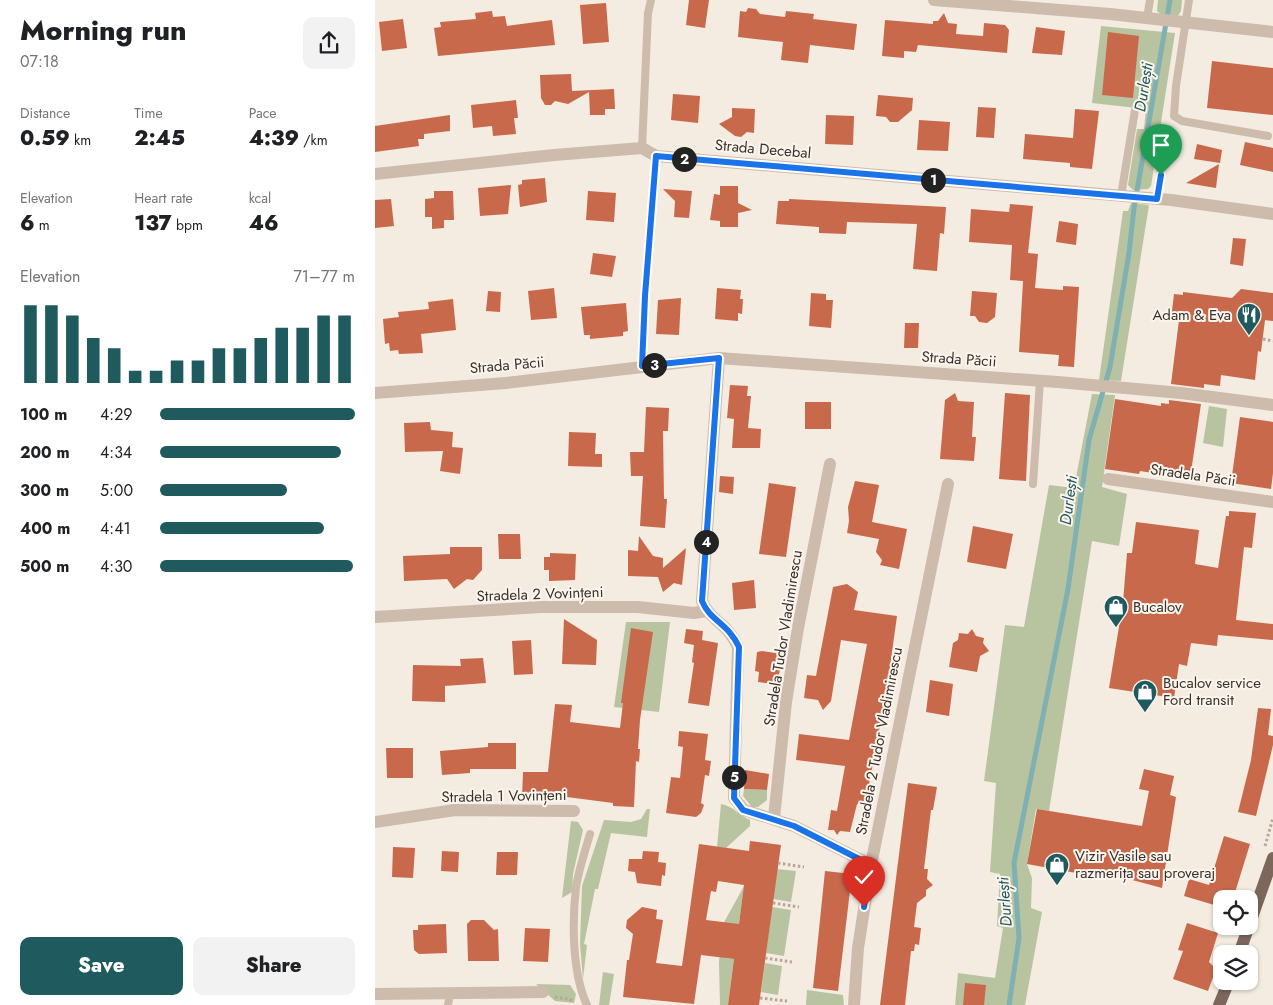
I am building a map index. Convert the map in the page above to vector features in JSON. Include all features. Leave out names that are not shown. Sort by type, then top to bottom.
[{"type":"main road","points":[[1242,945],[1273,858]]},
{"type":"main road","points":[[1219,1005],[1225,990]]},
{"type":"street","points":[[934,0],[1273,32]]},
{"type":"street","name":"Strada Decebal","points":[[642,148],[656,156],[1123,196],[1273,214]]},
{"type":"street","points":[[375,174],[554,155],[642,148]]},
{"type":"street","points":[[719,358],[702,601],[706,611],[733,633],[739,647],[734,798],[743,810],[775,818],[871,865]]},
{"type":"street","name":"Strada Păcii","points":[[375,393],[506,382],[719,358],[1181,392],[1273,405]]},
{"type":"street","name":"Stradela Tudor Vladimirescu","points":[[775,818],[797,628],[830,464]]},
{"type":"street","name":"Stradela Păcii","points":[[1108,479],[1273,502]]},
{"type":"street","name":"Stradela 2 Tudor Vladimirescu","points":[[854,1005],[858,948],[871,865],[948,484]]},
{"type":"street","name":"Stradela 2 Vovințeni","points":[[375,617],[541,607],[638,607],[693,613],[706,611]]},
{"type":"street","name":"Stradela 1 Vovințeni","points":[[375,822],[455,810],[574,811]]},
{"type":"street","points":[[375,994],[449,999],[543,992]]},
{"type":"lane","points":[[642,148],[648,13],[651,0]]},
{"type":"lane","points":[[1149,0],[1151,19]]},
{"type":"lane","points":[[1189,0],[1182,22],[1174,116],[1182,122],[1268,136]]},
{"type":"lane","points":[[1123,196],[1135,110]]},
{"type":"lane","points":[[642,366],[645,296],[656,156]]},
{"type":"lane","points":[[1033,484],[1040,381]]},
{"type":"lane","points":[[586,1003],[579,987],[576,963],[576,888],[590,834]]},
{"type":"path","points":[[1152,199],[1168,131],[1174,116]]},
{"type":"path","points":[[1263,339],[1273,341]]},
{"type":"path","points":[[778,863],[804,867]]},
{"type":"path","points":[[773,902],[799,907]]},
{"type":"path","points":[[765,958],[793,962]]},
{"type":"path","points":[[543,992],[559,999],[586,1003]]},
{"type":"path","points":[[760,998],[787,1001]]},
{"type":"green space","points":[[1158,0],[1182,0],[1181,11],[1177,17],[1164,17],[1157,11]]},
{"type":"green space","points":[[1101,26],[1175,33],[1151,186],[1148,189],[1133,190],[1128,185],[1137,129],[1144,129],[1146,109],[1092,103]]},
{"type":"green space","points":[[1131,203],[1149,205],[1121,381],[1099,380],[1123,211],[1128,211]]},
{"type":"green space","points":[[1092,394],[1115,395],[1102,487],[1127,494],[1119,546],[1092,541],[1049,811],[1036,809],[1027,864],[1032,878],[1031,908],[1042,912],[1025,1005],[955,1005],[958,973],[995,978],[1003,928],[997,926],[1000,874],[990,872],[996,783],[984,781],[1005,625],[1024,627],[1049,485],[1074,488]]},
{"type":"green space","points":[[1209,406],[1227,409],[1223,447],[1203,443]]},
{"type":"green space","points":[[626,622],[670,622],[659,712],[614,707]]},
{"type":"green space","points":[[744,789],[767,790],[767,800],[758,807],[752,807],[743,796]]},
{"type":"green space","points":[[721,804],[750,820],[750,826],[726,848],[717,847]]},
{"type":"green space","points":[[647,809],[650,809],[647,837],[611,833],[598,889],[595,889],[584,944],[587,945],[583,979],[580,944],[582,886],[604,820],[631,822],[641,819]]},
{"type":"green space","points":[[571,821],[578,822],[583,830],[573,874],[572,892],[562,898]]},
{"type":"green space","points":[[777,869],[796,871],[791,902],[773,899]]},
{"type":"green space","points":[[744,886],[739,924],[724,958],[734,959],[728,1005],[720,1005],[719,963],[722,926]]},
{"type":"green space","points":[[772,907],[791,910],[784,956],[766,953]]},
{"type":"green space","points":[[765,963],[782,966],[778,995],[761,992]]},
{"type":"green space","points":[[603,972],[614,974],[609,1005],[599,1005]]},
{"type":"green space","points":[[536,984],[570,985],[576,994],[574,1003],[555,1001]]},
{"type":"green space","points":[[807,990],[843,995],[844,1005],[806,1005]]},
{"type":"building","points":[[689,0],[709,0],[705,28],[686,25]]},
{"type":"building","points":[[606,3],[609,42],[583,44],[580,5]]},
{"type":"building","points":[[748,8],[756,9],[760,14],[785,17],[786,11],[814,14],[813,19],[857,24],[854,50],[810,45],[808,63],[781,60],[783,42],[738,37],[740,11],[746,12]]},
{"type":"building","points":[[492,11],[493,17],[505,16],[507,26],[552,20],[555,45],[438,56],[434,28],[441,27],[440,22],[476,19],[475,13]]},
{"type":"building","points":[[944,13],[948,23],[957,24],[956,34],[983,36],[984,23],[1005,25],[1009,30],[1007,53],[918,45],[916,52],[904,51],[904,58],[882,56],[885,20],[933,24],[933,21],[938,21]]},
{"type":"building","points":[[403,19],[407,48],[382,51],[379,22]]},
{"type":"building","points":[[1036,27],[1065,31],[1062,55],[1032,53]]},
{"type":"building","points":[[1108,32],[1139,36],[1133,98],[1102,95]]},
{"type":"building","points":[[1212,61],[1273,68],[1273,115],[1207,108]]},
{"type":"building","points":[[571,74],[572,91],[614,89],[615,109],[605,109],[605,115],[590,115],[589,92],[568,104],[555,101],[551,105],[545,105],[541,98],[540,75]]},
{"type":"building","points":[[673,94],[700,96],[698,123],[671,120]]},
{"type":"building","points":[[878,95],[913,98],[912,110],[898,122],[890,122],[886,117],[876,116]]},
{"type":"building","points":[[516,100],[518,118],[514,118],[516,134],[493,136],[492,126],[473,128],[471,105]]},
{"type":"building","points":[[978,107],[996,108],[994,138],[976,137]]},
{"type":"building","points":[[732,108],[755,109],[754,133],[747,132],[741,137],[735,136],[719,124],[732,117]]},
{"type":"building","points":[[1075,109],[1099,111],[1092,169],[1070,167],[1070,163],[1023,159],[1025,134],[1073,138]]},
{"type":"building","points":[[450,115],[450,131],[424,134],[424,139],[418,139],[419,146],[375,152],[375,126]]},
{"type":"building","points":[[826,115],[854,116],[853,145],[825,144]]},
{"type":"building","points":[[919,120],[950,122],[948,151],[917,150]]},
{"type":"building","points":[[1245,142],[1273,148],[1273,172],[1240,165]]},
{"type":"building","points":[[1197,144],[1222,150],[1220,163],[1194,159]]},
{"type":"building","points":[[1219,164],[1216,188],[1186,183]]},
{"type":"building","points":[[545,178],[547,202],[520,207],[518,185],[522,184],[522,180]]},
{"type":"building","points":[[511,185],[508,214],[480,216],[478,188]]},
{"type":"building","points":[[720,186],[738,186],[738,203],[752,210],[738,213],[738,227],[720,227],[720,221],[710,220],[714,194],[720,195]]},
{"type":"building","points":[[663,189],[692,191],[689,218],[674,217],[675,201]]},
{"type":"building","points":[[434,191],[453,191],[454,220],[444,220],[444,228],[432,229],[432,217],[425,217],[425,199],[434,198]]},
{"type":"building","points":[[588,191],[616,193],[614,222],[586,220]]},
{"type":"building","points":[[391,199],[394,226],[375,228],[375,200]]},
{"type":"building","points":[[789,199],[946,207],[944,234],[940,233],[937,271],[913,269],[917,224],[847,222],[846,234],[819,233],[819,227],[776,224],[778,201],[789,201]]},
{"type":"building","points":[[1010,204],[1033,206],[1028,253],[1038,254],[1035,288],[1063,290],[1063,286],[1079,287],[1074,367],[1058,366],[1059,355],[1019,352],[1023,281],[1010,280],[1012,245],[969,242],[971,209],[1009,212]]},
{"type":"building","points":[[1059,221],[1078,224],[1076,245],[1056,242]]},
{"type":"building","points":[[1233,238],[1246,239],[1243,266],[1230,264]]},
{"type":"building","points":[[593,253],[616,256],[612,277],[590,274]]},
{"type":"building","points":[[554,288],[557,318],[531,320],[528,291]]},
{"type":"building","points":[[717,288],[741,290],[740,299],[743,299],[742,314],[738,313],[738,321],[715,319]]},
{"type":"building","points":[[1241,289],[1273,293],[1273,321],[1265,320],[1261,352],[1258,351],[1255,380],[1221,375],[1220,386],[1204,384],[1204,388],[1171,384],[1179,320],[1171,319],[1174,294],[1183,295],[1183,292],[1232,298]]},
{"type":"building","points":[[488,291],[501,292],[500,312],[486,311]]},
{"type":"building","points":[[972,291],[997,293],[995,317],[987,323],[979,322],[975,316],[970,316]]},
{"type":"building","points":[[811,293],[826,294],[826,300],[833,300],[831,328],[809,326]]},
{"type":"building","points":[[681,298],[679,335],[656,334],[658,300]]},
{"type":"building","points":[[453,299],[456,330],[421,334],[423,353],[399,354],[398,350],[390,351],[389,343],[385,344],[383,319],[399,317],[398,312],[429,309],[428,302]]},
{"type":"building","points":[[626,303],[628,331],[623,332],[623,336],[590,339],[590,335],[584,335],[581,307]]},
{"type":"building","points":[[905,323],[919,323],[918,348],[904,348]]},
{"type":"building","points":[[730,385],[748,386],[747,396],[751,396],[748,428],[761,429],[760,448],[732,448],[734,419],[727,418]]},
{"type":"building","points":[[955,393],[958,401],[974,402],[972,437],[976,437],[974,461],[940,459],[945,400]]},
{"type":"building","points":[[1005,393],[1030,395],[1026,481],[999,479]]},
{"type":"building","points":[[1115,399],[1161,406],[1161,403],[1169,404],[1169,400],[1201,404],[1190,479],[1140,471],[1139,474],[1105,469]]},
{"type":"building","points":[[805,402],[831,402],[831,429],[805,429]]},
{"type":"building","points":[[646,407],[669,408],[668,431],[663,431],[664,499],[667,499],[665,528],[640,526],[643,476],[631,476],[630,452],[644,452]]},
{"type":"building","points":[[1240,417],[1273,422],[1273,473],[1271,489],[1231,483]]},
{"type":"building","points":[[430,422],[431,430],[453,432],[452,447],[463,448],[460,474],[440,471],[443,451],[405,452],[404,423]]},
{"type":"building","points":[[569,432],[596,433],[595,454],[602,454],[602,467],[568,466]]},
{"type":"building","points":[[720,476],[734,477],[733,494],[719,492]]},
{"type":"building","points":[[855,481],[879,485],[872,522],[907,529],[899,569],[880,565],[882,560],[876,552],[879,539],[847,533],[849,521],[848,507]]},
{"type":"building","points":[[769,483],[796,487],[786,557],[759,554]]},
{"type":"building","points":[[1229,511],[1256,513],[1252,548],[1244,547],[1236,620],[1273,624],[1273,640],[1218,635],[1217,646],[1191,643],[1187,666],[1179,664],[1174,698],[1109,688],[1123,602],[1127,553],[1132,553],[1136,522],[1199,530],[1195,564],[1218,568],[1226,516],[1229,516]]},
{"type":"building","points":[[973,526],[1013,534],[1006,569],[967,562]]},
{"type":"building","points":[[498,534],[520,534],[521,559],[499,559]]},
{"type":"building","points":[[639,536],[653,556],[663,558],[663,568],[686,548],[682,585],[674,583],[663,592],[658,577],[628,576],[628,550],[638,551]]},
{"type":"building","points":[[450,547],[482,547],[482,570],[473,580],[467,579],[454,589],[447,579],[404,581],[403,556],[450,554]]},
{"type":"building","points":[[550,553],[576,554],[575,580],[549,581],[549,570],[544,570],[544,557],[550,557]]},
{"type":"building","points":[[754,580],[756,608],[734,610],[732,583]]},
{"type":"building","points":[[847,584],[858,592],[854,610],[897,616],[887,688],[865,806],[857,804],[850,832],[840,831],[837,835],[834,830],[828,830],[831,810],[837,811],[845,766],[796,760],[799,734],[849,740],[867,644],[841,640],[831,701],[823,710],[818,700],[804,698],[807,675],[816,676],[833,587]]},
{"type":"building","points":[[564,619],[597,640],[596,665],[562,664]]},
{"type":"building","points":[[631,628],[653,632],[640,720],[638,749],[640,749],[639,762],[636,761],[634,807],[613,806],[613,803],[536,793],[536,797],[522,797],[523,772],[548,772],[555,704],[572,705],[570,722],[620,728],[623,703],[621,703]]},
{"type":"building","points":[[686,629],[703,631],[702,640],[718,643],[709,706],[688,703],[694,663],[692,662],[694,645],[684,643]]},
{"type":"building","points":[[972,629],[976,636],[984,638],[983,643],[989,651],[980,656],[977,672],[949,667],[953,643],[958,640],[959,633],[968,634]]},
{"type":"building","points":[[531,640],[533,674],[514,675],[512,641]]},
{"type":"building","points":[[757,652],[782,654],[779,675],[775,675],[773,684],[758,682],[759,672],[755,671]]},
{"type":"building","points":[[483,658],[486,683],[445,686],[445,702],[412,701],[413,665],[461,666],[460,659]]},
{"type":"building","points":[[930,680],[953,684],[949,716],[926,712]]},
{"type":"building","points":[[1258,708],[1271,709],[1268,735],[1273,736],[1273,745],[1256,816],[1238,812],[1251,760]]},
{"type":"building","points":[[679,731],[708,734],[705,760],[711,761],[709,776],[705,775],[701,803],[704,805],[701,813],[696,817],[666,813],[671,777],[680,778],[683,747],[678,746]]},
{"type":"building","points":[[488,743],[516,743],[516,769],[470,769],[470,773],[442,775],[440,751],[488,747]]},
{"type":"building","points":[[386,748],[413,748],[413,778],[387,778]]},
{"type":"building","points":[[1144,769],[1174,776],[1170,795],[1176,797],[1162,888],[1110,874],[1109,879],[1027,864],[1037,809],[1142,826],[1149,791],[1139,789]]},
{"type":"building","points":[[745,770],[769,774],[767,790],[744,789]]},
{"type":"building","points":[[908,783],[937,787],[933,810],[931,810],[924,869],[928,869],[927,879],[933,885],[926,890],[926,896],[917,903],[914,927],[921,928],[919,945],[915,944],[914,951],[911,951],[905,1005],[880,1005]]},
{"type":"building","points":[[1224,836],[1250,844],[1236,890],[1213,890],[1213,905],[1184,896],[1189,879],[1209,885]]},
{"type":"building","points":[[750,841],[781,845],[759,1005],[728,1005],[734,959],[701,955],[694,1004],[623,997],[627,960],[629,960],[633,934],[626,928],[627,920],[642,907],[657,910],[656,919],[663,920],[656,963],[682,966],[699,844],[749,851]],"holes":[[[718,881],[744,885],[739,924],[706,920],[711,891],[716,892]]]},
{"type":"building","points":[[393,847],[415,848],[413,878],[392,877]]},
{"type":"building","points":[[442,851],[459,852],[458,872],[441,871]]},
{"type":"building","points":[[643,851],[659,852],[658,862],[666,863],[665,876],[662,875],[661,886],[637,883],[635,872],[628,871],[629,859],[642,859]]},
{"type":"building","points":[[497,852],[518,852],[517,875],[496,875]]},
{"type":"building","points":[[825,871],[852,874],[838,991],[813,988]]},
{"type":"building","points":[[471,920],[484,920],[494,930],[498,929],[499,961],[468,961],[467,924]]},
{"type":"building","points":[[1187,923],[1213,931],[1213,935],[1217,935],[1209,962],[1213,966],[1213,977],[1208,991],[1173,979],[1183,951],[1178,950]]},
{"type":"building","points":[[446,924],[447,953],[419,954],[414,950],[413,930],[418,930],[418,925]]},
{"type":"building","points":[[525,928],[550,929],[548,962],[523,961]]},
{"type":"building","points":[[965,983],[986,985],[984,1005],[963,1005]]},
{"type":"waterway","name":"Durlești","points":[[1009,1005],[1019,938],[1014,863],[1068,589],[1089,440],[1110,367],[1129,253],[1134,208],[1170,0]]},
{"type":"place","name":"Adam & Eva","points":[[1249,336]]},
{"type":"place","name":"Bucalov","points":[[1116,628]]},
{"type":"place","name":"Bucalov service Ford transit","points":[[1145,713]]},
{"type":"place","name":"Vizir Vasile sau razmerița sau proveraj","points":[[1057,886]]},
{"type":"route","points":[[864,907],[871,865],[794,826],[775,818],[743,810],[734,798],[739,647],[733,633],[706,611],[702,601],[719,358],[642,366],[645,296],[656,156],[1157,199],[1161,175]]}]
